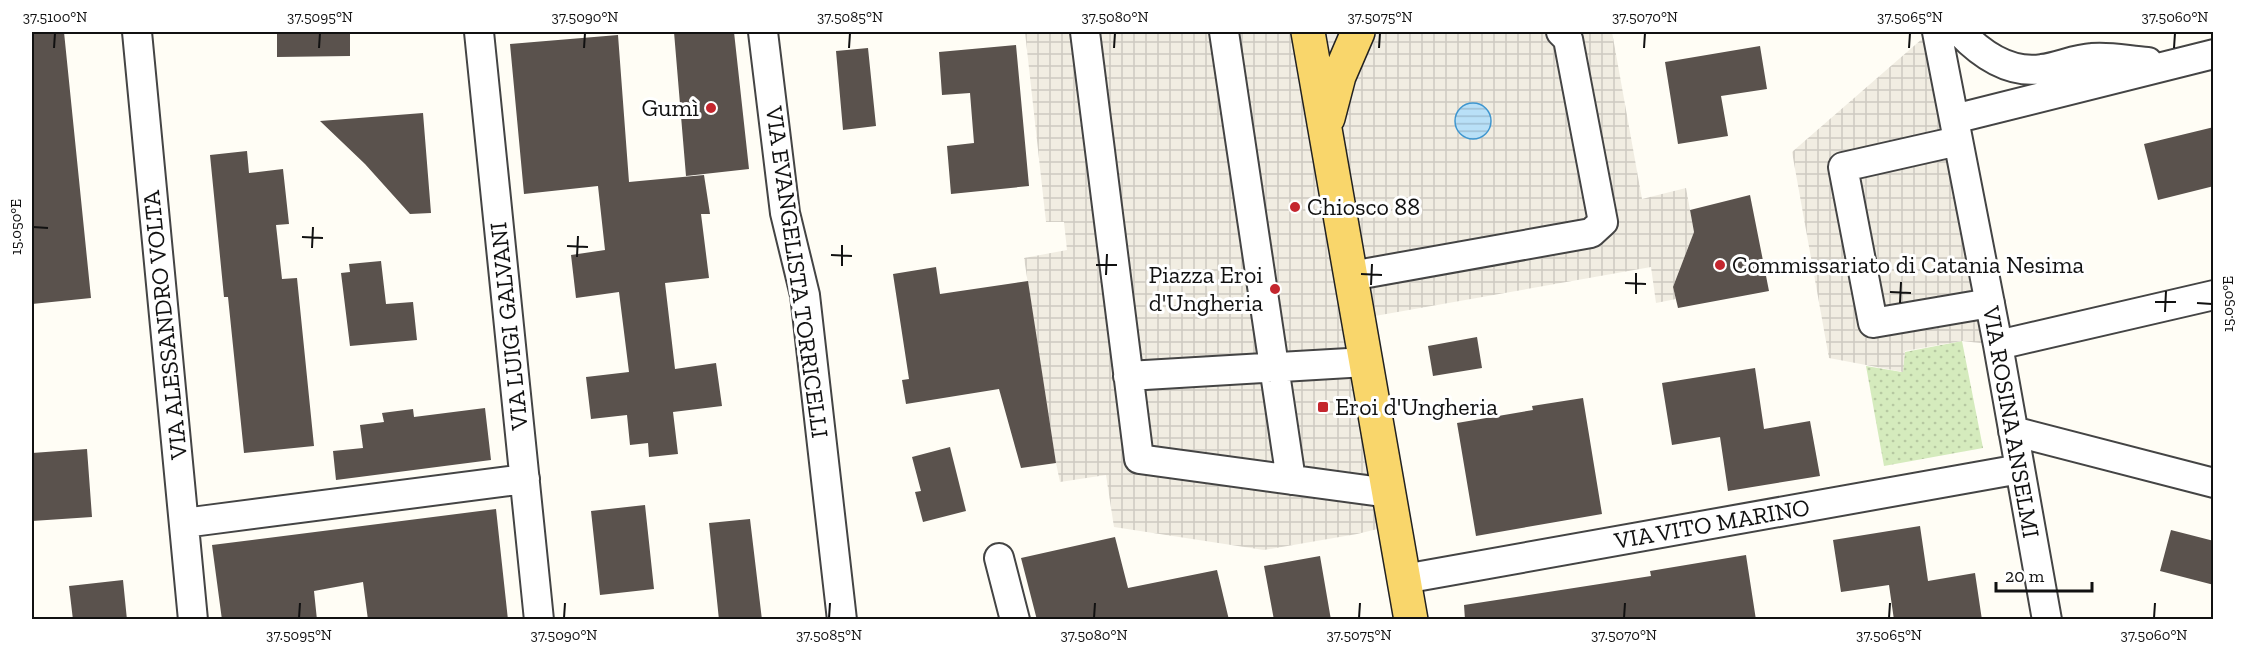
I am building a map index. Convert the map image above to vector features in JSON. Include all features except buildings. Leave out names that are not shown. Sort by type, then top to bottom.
[{"type":"main road","points":[[1308,32],[1411,620]]},
{"type":"main road","points":[[1326,128],[1339,76],[1359,32]]},
{"type":"street","name":"VIA ALESSANDRO VOLTA","points":[[136,32],[193,620]]},
{"type":"street","name":"VIA LUIGI GALVANI","points":[[479,32],[539,620]]},
{"type":"street","name":"VIA EVANGELISTA TORRICELLI","points":[[764,32],[785,213],[805,295],[842,620]]},
{"type":"street","points":[[1085,32],[1138,459],[1389,493]]},
{"type":"street","points":[[1224,32],[1291,480]]},
{"type":"street","points":[[1351,276],[1591,233],[1603,222],[1568,39],[1561,32]]},
{"type":"street","name":"VIA ROSINA ANSELMI","points":[[1937,32],[1998,345],[2047,620]]},
{"type":"street","points":[[1960,32],[1973,46],[1992,60],[2017,69],[2039,70],[2092,58],[2174,64]]},
{"type":"street","points":[[1990,303],[1873,322],[1842,166],[2174,64],[2214,54]]},
{"type":"street","points":[[1998,345],[2214,295]]},
{"type":"street","points":[[1128,375],[1366,362]]},
{"type":"street","points":[[2013,431],[2214,483]]},
{"type":"street","name":"VIA VITO MARINO","points":[[1404,579],[2020,469]]},
{"type":"street","points":[[184,523],[525,479]]},
{"type":"street","points":[[999,558],[1015,620]]},
{"type":"green space","points":[[1962,341],[1983,448],[1884,466],[1866,366],[1902,372],[1905,352]]},
{"type":"shaded area","name":"Piazza Eroi d'Ungheria","points":[[1025,32],[1612,32],[1642,199],[1686,188],[1694,232],[1673,287],[1676,299],[1656,303],[1651,267],[1358,319],[1394,525],[1357,534],[1264,550],[1114,527],[1106,475],[1060,482],[1056,463],[1024,258],[1067,250],[1064,222],[1046,222]]},
{"type":"shaded area","points":[[1930,32],[1998,345],[1962,341],[1905,351],[1903,372],[1829,358],[1792,152]]},
{"type":"water","points":[[1473,103],[1486,108],[1491,121],[1486,134],[1473,139],[1460,134],[1455,121],[1460,108]]},
{"type":"place","name":"Gumì","points":[[711,108]]},
{"type":"place","name":"Chiosco 88","points":[[1295,207]]},
{"type":"place","name":"Commissariato di Catania Nesima","points":[[1720,265]]},
{"type":"place","name":"Piazza Eroi d'Ungheria","points":[[1275,289]]},
{"type":"place","name":"Eroi d'Ungheria","points":[[1323,407]]}]
